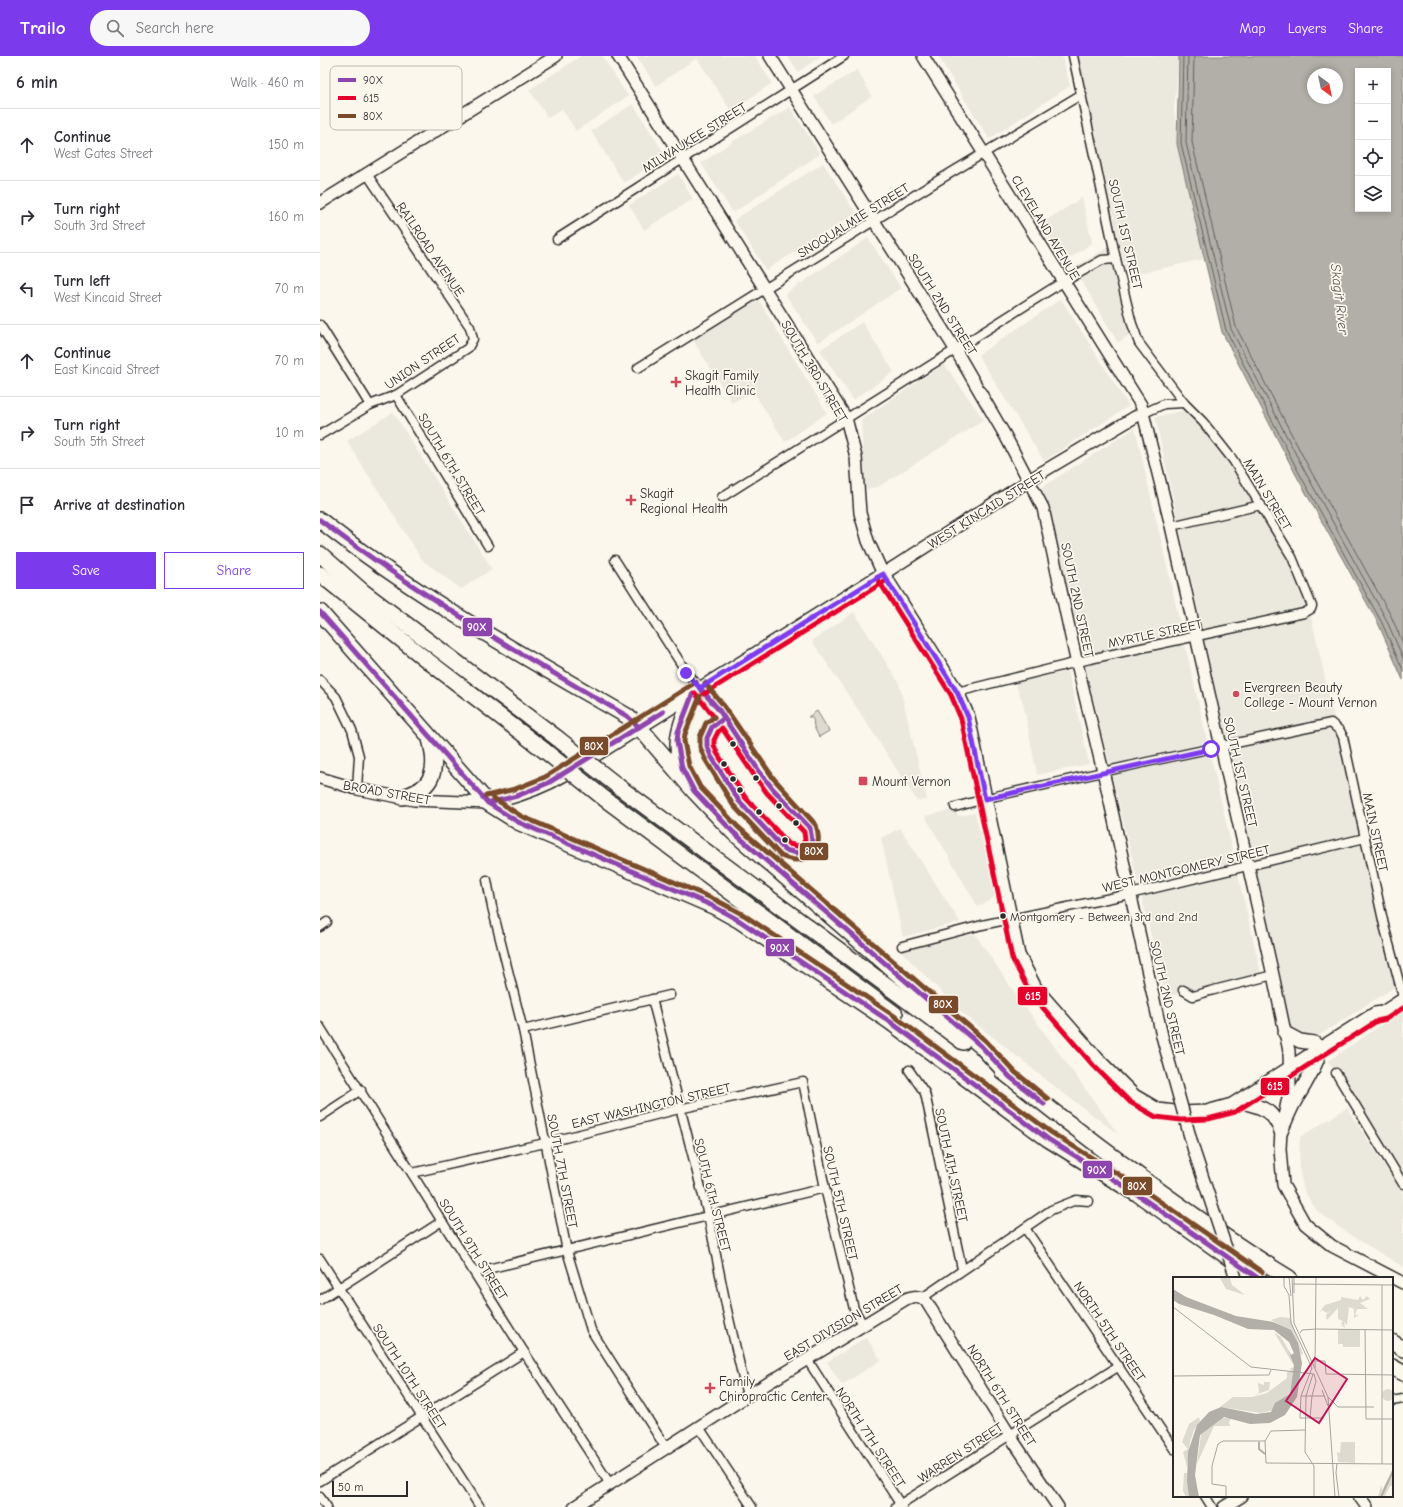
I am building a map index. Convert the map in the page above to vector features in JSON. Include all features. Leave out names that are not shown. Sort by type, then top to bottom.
[{"type":"highway","points":[[320,520],[362,553],[415,589],[627,716],[639,727],[694,791],[733,832],[981,1046],[1010,1077]]},
{"type":"highway","points":[[320,554],[362,591],[619,787],[1010,1077],[1133,1171],[1202,1220],[1288,1277]]},
{"type":"highway","points":[[320,574],[423,657],[605,799],[1135,1193],[1257,1277]]},
{"type":"highway","points":[[320,612],[488,803],[518,822],[713,906],[740,921],[889,1021],[1048,1139],[1135,1193]]},
{"type":"highway","points":[[694,791],[682,768],[677,741],[678,732],[696,691]]},
{"type":"highway","points":[[402,797],[412,795],[427,785],[433,773],[435,763],[430,738]]},
{"type":"highway","points":[[1393,1343],[1403,1349]]},
{"type":"highway","points":[[1393,1367],[1403,1374]]},
{"type":"main road","name":"WEST KINCAID STREET","points":[[696,691],[883,574]]},
{"type":"main road","name":"SOUTH 3RD STREET","points":[[883,574],[957,692],[968,717],[1018,955],[1035,988],[1098,1060],[1134,1096],[1158,1110],[1182,1113],[1202,1113],[1232,1106],[1375,1014],[1383,1013],[1403,995]]},
{"type":"main road","name":"BROAD STREET","points":[[488,803],[517,796],[548,784],[696,691]]},
{"type":"main road","points":[[1281,1131],[1295,1101],[1310,1076],[1321,1049],[1314,1043],[1300,1042],[1286,1033]]},
{"type":"main road","points":[[1240,1101],[1270,1111],[1281,1131]]},
{"type":"street","points":[[462,114],[556,56]]},
{"type":"street","name":"SOUTH 3RD STREET","points":[[618,56],[846,418],[856,457],[860,513],[868,540],[883,574]]},
{"type":"street","name":"SOUTH 2ND STREET","points":[[770,56],[955,350],[1044,508],[1077,663],[1162,1036],[1212,1211],[1236,1277]]},
{"type":"street","name":"MILWAUKEE STREET","points":[[557,239],[844,56]]},
{"type":"street","name":"CLEVELAND AVENUE","points":[[923,56],[985,153],[1141,405],[1144,413]]},
{"type":"street","name":"SOUTH 1ST STREET","points":[[1073,56],[1116,259],[1132,324],[1139,343],[1184,403]]},
{"type":"street","name":"SNOQUALMIE STREET","points":[[638,368],[1082,94]]},
{"type":"street","points":[[320,203],[436,130]]},
{"type":"street","name":"RAILROAD AVENUE","points":[[367,174],[470,328],[473,338]]},
{"type":"street","points":[[722,497],[1064,282],[1102,260],[1116,259]]},
{"type":"street","points":[[320,325],[370,405]]},
{"type":"street","name":"UNION STREET","points":[[320,435],[370,405],[396,395],[468,348],[473,338]]},
{"type":"street","name":"SOUTH 6TH STREET","points":[[396,395],[488,546]]},
{"type":"street","name":"WEST KINCAID STREET","points":[[883,574],[1135,416],[1164,404],[1184,403]]},
{"type":"street","name":"MAIN STREET","points":[[1184,403],[1203,422],[1233,460],[1261,505],[1292,557],[1311,601],[1311,609]]},
{"type":"street","name":"SOUTH 1ST STREET","points":[[1144,413],[1286,1033],[1289,1051],[1290,1088],[1281,1131],[1280,1149],[1283,1185],[1305,1224],[1332,1246],[1391,1277]]},
{"type":"street","points":[[1171,526],[1261,505]]},
{"type":"street","points":[[616,560],[685,670],[696,691]]},
{"type":"street","name":"MYRTLE STREET","points":[[957,692],[1077,663],[1304,613],[1311,609]]},
{"type":"street","points":[[320,680],[336,697],[352,730],[359,756],[357,789]]},
{"type":"street","name":"MAIN STREET","points":[[1221,746],[1327,723],[1331,723],[1340,731],[1343,737],[1384,925],[1403,995]]},
{"type":"street","points":[[955,807],[1221,746]]},
{"type":"street","name":"BROAD STREET","points":[[320,778],[357,789],[414,800],[488,803]]},
{"type":"street","name":"WEST MONTGOMERY STREET","points":[[902,946],[1011,919],[1130,894],[1365,838]]},
{"type":"street","name":"SOUTH 7TH STREET","points":[[487,880],[492,907],[523,1030],[567,1251],[591,1330],[666,1448]]},
{"type":"street","points":[[320,927],[328,922]]},
{"type":"street","points":[[1183,990],[1193,996],[1273,975]]},
{"type":"street","points":[[523,1030],[670,995]]},
{"type":"street","name":"SOUTH 6TH STREET","points":[[652,999],[679,1109],[708,1215],[727,1310],[747,1396]]},
{"type":"street","name":"SOUTH 9TH STREET","points":[[320,1027],[361,1090],[524,1352],[610,1484]]},
{"type":"street","name":"SOUTH 4TH STREET","points":[[909,1070],[925,1093],[962,1269]]},
{"type":"street","points":[[1336,1073],[1403,1184]]},
{"type":"street","name":"EAST WASHINGTON STREET","points":[[412,1174],[545,1143],[679,1109],[803,1082]]},
{"type":"street","name":"SOUTH 5TH STREET","points":[[803,1082],[824,1188],[854,1309],[864,1326]]},
{"type":"street","points":[[320,1117],[361,1090]]},
{"type":"street","points":[[475,1272],[824,1188]]},
{"type":"street","name":"EAST DIVISION STREET","points":[[574,1507],[747,1396],[906,1299],[913,1296],[922,1298],[962,1269],[1051,1210],[1076,1200],[1089,1201]]},
{"type":"street","points":[[320,1300],[442,1221]]},
{"type":"street","name":"NORTH 5TH STREET","points":[[1025,1228],[1173,1447]]},
{"type":"street","name":"SOUTH 10TH STREET","points":[[320,1259],[480,1507]]},
{"type":"street","name":"SOUTH 1ST STREET","points":[[1393,1278],[1403,1283]]},
{"type":"street","name":"NORTH 6TH STREET","points":[[922,1298],[926,1301],[1058,1507]]},
{"type":"street","points":[[320,1481],[524,1352]]},
{"type":"street","name":"NORTH 7TH STREET","points":[[807,1359],[900,1506]]},
{"type":"street","name":"WARREN STREET","points":[[900,1506],[1010,1434],[1119,1366]]},
{"type":"street","points":[[1393,1401],[1403,1399]]},
{"type":"street","points":[[699,1427],[752,1507]]},
{"type":"street","points":[[320,1497],[327,1507]]},
{"type":"street","points":[[1206,1497],[1212,1507]]},
{"type":"street","points":[[1224,1507],[1240,1497]]},
{"type":"street","points":[[1360,1497],[1367,1507]]},
{"type":"shaded area","points":[[581,56],[602,56],[628,96],[576,131],[562,109],[548,118],[529,90]]},
{"type":"shaded area","points":[[636,56],[755,56],[772,83],[731,111],[697,58],[656,86]]},
{"type":"shaded area","points":[[787,56],[821,56],[798,72]]},
{"type":"shaded area","points":[[938,56],[1062,56],[1070,86],[989,139]]},
{"type":"shaded area","points":[[1078,56],[1179,56],[1174,109],[1182,166],[1204,259],[1127,276]]},
{"type":"shaded area","points":[[857,70],[872,96],[831,124],[814,96]]},
{"type":"shaded area","points":[[633,104],[666,156],[624,183],[591,131]]},
{"type":"shaded area","points":[[790,107],[820,154],[733,213],[701,163],[735,140]]},
{"type":"shaded area","points":[[823,163],[856,213],[766,270],[734,220]]},
{"type":"shaded area","points":[[678,174],[693,199],[644,230],[629,205]]},
{"type":"shaded area","points":[[1082,198],[1092,243],[1064,262],[1040,224]]},
{"type":"shaded area","points":[[868,238],[901,288],[818,343],[785,294]]},
{"type":"shaded area","points":[[1107,248],[1129,335],[1118,343],[1074,268]]},
{"type":"shaded area","points":[[758,299],[827,413],[785,442],[753,391],[732,403],[693,340]]},
{"type":"shaded area","points":[[1061,299],[1129,406],[1044,461],[978,355]]},
{"type":"shaded area","points":[[862,322],[894,372],[853,400],[820,350]]},
{"type":"shaded area","points":[[944,364],[984,420],[878,487],[865,489],[861,420]]},
{"type":"shaded area","points":[[1185,410],[1211,435],[1251,492],[1291,564],[1309,607],[1395,987],[1296,1050],[1155,417]]},
{"type":"shaded area","points":[[393,412],[492,569],[461,589],[422,560],[347,441]]},
{"type":"shaded area","points":[[1135,428],[1261,974],[1166,997],[1042,487]]},
{"type":"shaded area","points":[[854,612],[899,683],[927,800],[917,801],[812,641]]},
{"type":"shaded area","points":[[1068,671],[1089,764],[1037,775],[1023,703],[1015,683]]},
{"type":"shaded area","points":[[817,711],[829,731],[819,737],[814,727],[813,719],[808,717]]},
{"type":"shaded area","points":[[953,810],[959,816],[975,813],[996,894],[993,898],[978,907],[925,816]]},
{"type":"shaded area","points":[[900,828],[960,922],[903,937],[881,838]]},
{"type":"shaded area","points":[[975,934],[1011,987],[1118,1134],[1059,1090],[959,1010],[901,951]]},
{"type":"shaded area","points":[[1403,1010],[1403,1177],[1328,1061]]},
{"type":"shaded area","points":[[1347,1108],[1403,1194],[1403,1267],[1346,1232],[1317,1211],[1304,1191],[1299,1168],[1300,1137]]},
{"type":"shaded area","points":[[866,1337],[881,1360],[842,1385],[827,1362]]},
{"type":"water","name":"Skagit River","points":[[1179,56],[1403,56],[1403,680],[1378,623],[1295,473],[1222,332],[1177,144]]},
{"type":"transit line","name":"90X","points":[[320,520],[394,573],[470,623],[627,716],[639,727]]},
{"type":"transit line","name":"615","points":[[877,578],[951,695],[961,719],[1012,958],[1030,993],[1093,1065],[1130,1102],[1156,1117],[1181,1120],[1208,1119],[1235,1112],[1377,1021],[1386,1019],[1403,1008]]},
{"type":"transit line","name":"615","points":[[704,694],[887,580]]},
{"type":"transit line","name":"90X","points":[[320,612],[488,803],[518,822],[713,906],[740,921],[889,1021],[1048,1139],[1135,1193],[1257,1277]]},
{"type":"transit line","name":"80X","points":[[486,796],[515,789],[545,777],[696,682]]},
{"type":"transit line","name":"80X","points":[[705,683],[724,706],[774,779],[816,825],[818,842],[812,855],[799,860],[781,856],[733,805],[705,759],[700,747],[700,737],[706,723],[714,717]]},
{"type":"transit line","name":"90X","points":[[700,688],[719,710],[759,771],[773,789],[810,828],[812,841],[807,850],[797,853],[785,850],[739,801],[711,756],[707,746],[707,738],[712,727],[723,719]]},
{"type":"transit line","name":"90X","points":[[693,693],[678,732],[677,741],[682,768],[694,791],[733,832],[981,1046],[1010,1077],[1044,1104]]},
{"type":"transit line","name":"615","points":[[695,693],[714,717]]},
{"type":"transit line","name":"80X","points":[[700,696],[685,734],[684,741],[689,766],[700,787],[738,827],[986,1041],[1015,1072],[1048,1099]]},
{"type":"transit line","name":"90X","points":[[488,803],[517,796],[548,783],[663,712]]},
{"type":"transit line","name":"615","points":[[722,728],[767,793],[804,832],[805,840],[802,845],[797,846],[789,844],[745,797],[717,753],[714,745],[714,740],[722,728]]},
{"type":"transit line","name":"80X","points":[[492,797],[521,816],[716,900],[744,915],[893,1015],[1052,1133],[1139,1187],[1262,1272]]},
{"type":"place","name":"Skagit Family Health Clinic","points":[[676,382]]},
{"type":"place","name":"Skagit Regional Health","points":[[631,500]]},
{"type":"place","name":"Evergreen Beauty College - Mount Vernon","points":[[1236,694]]},
{"type":"place","name":"Mount Vernon","points":[[863,781]]},
{"type":"place","name":"Montgomery - Between 3rd and 2nd","points":[[1003,916]]},
{"type":"place","name":"Family Chiropractic Center","points":[[710,1388]]},
{"type":"route","points":[[686,673],[700,688],[883,574],[957,692],[968,717],[985,799],[1211,749]]}]
